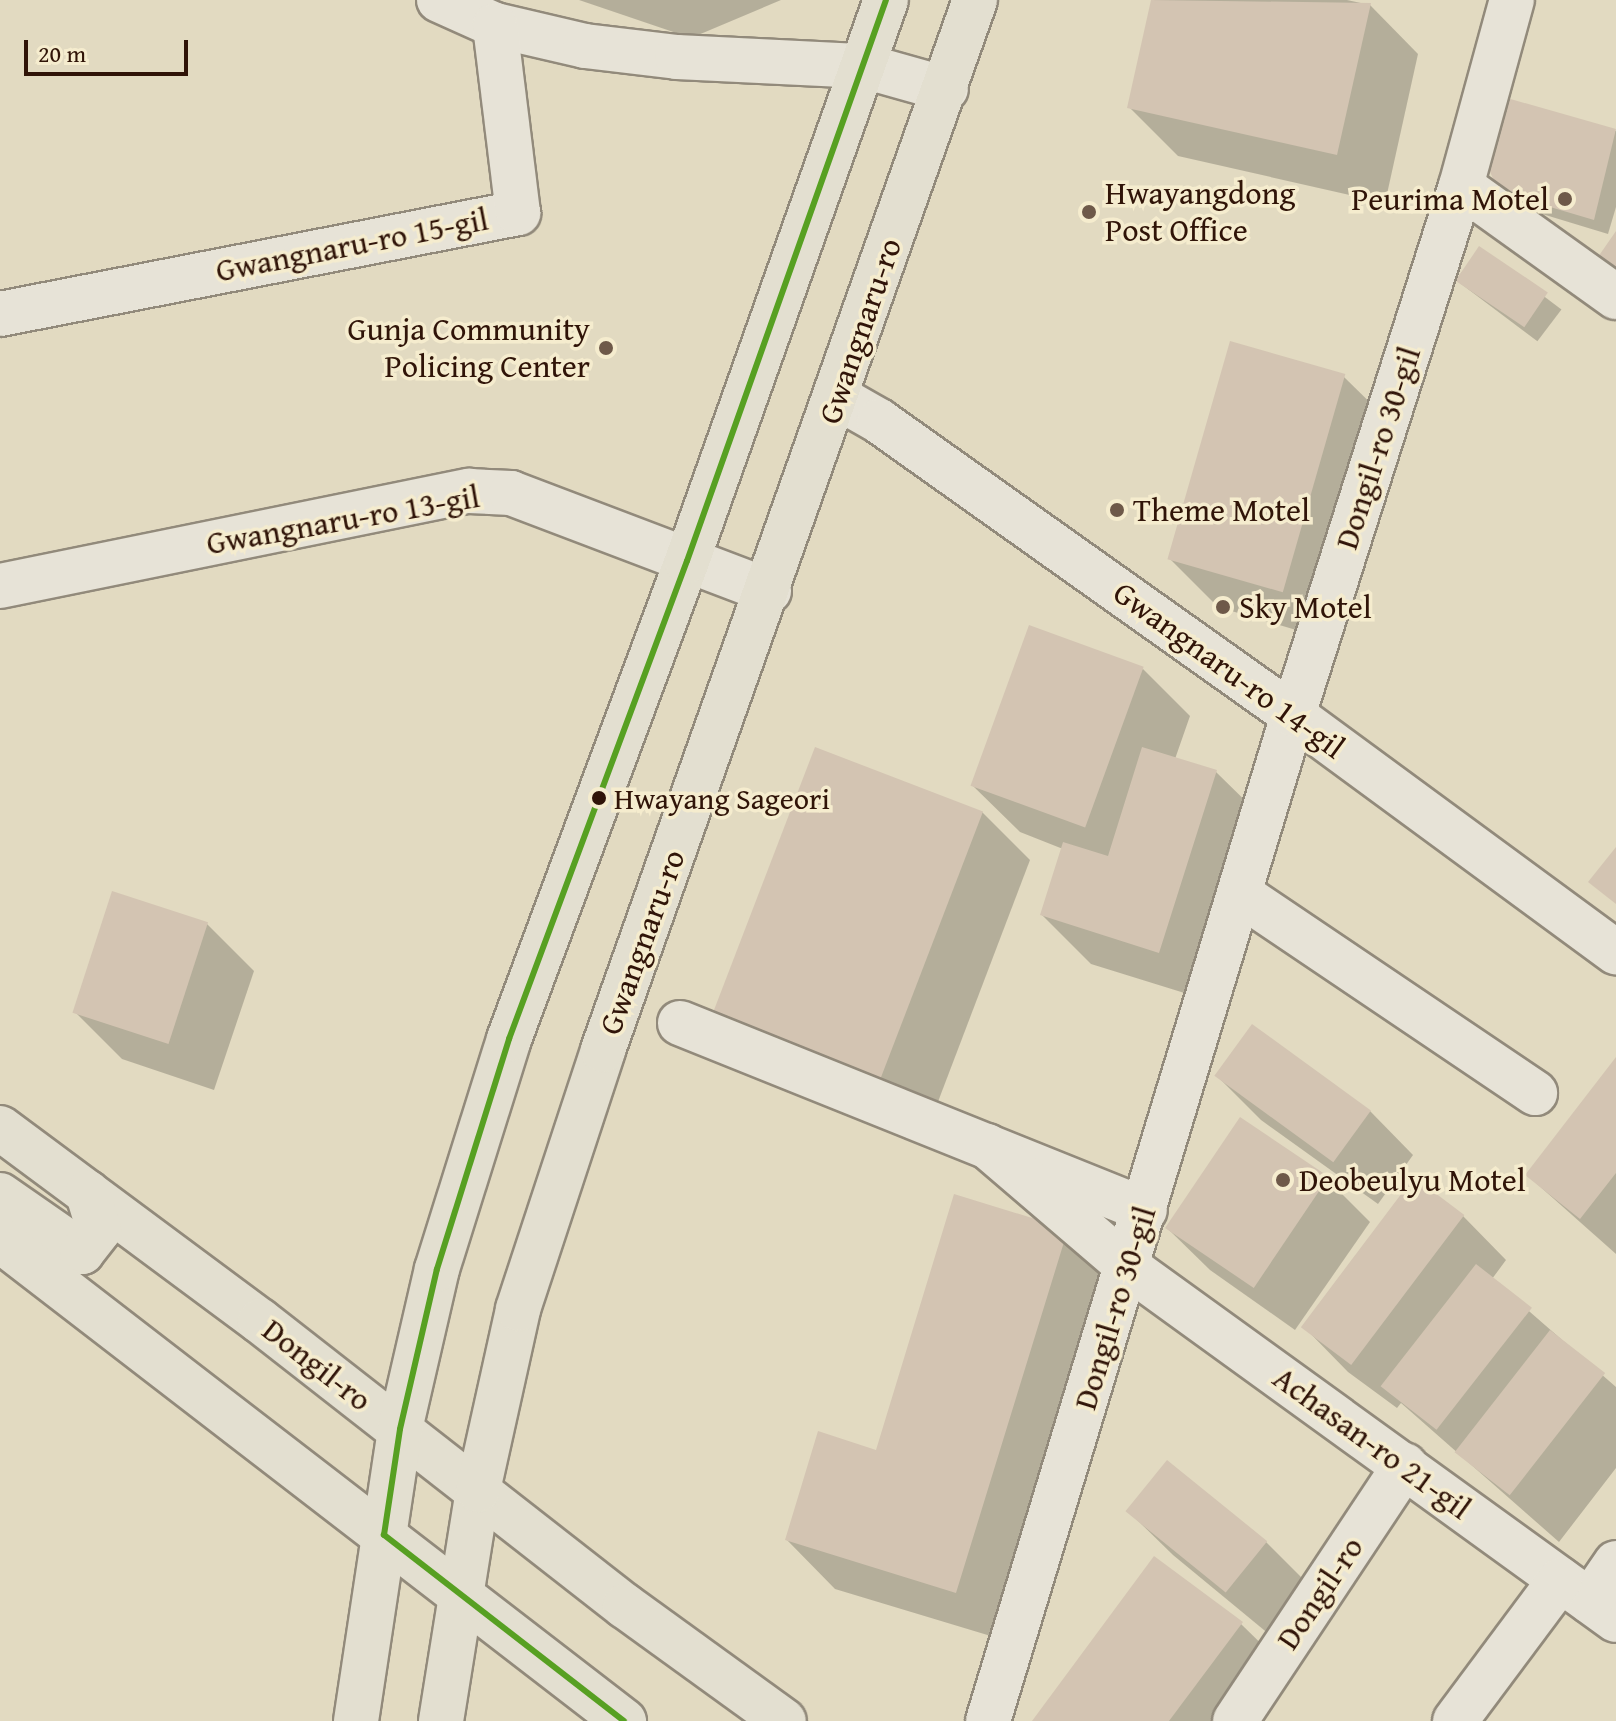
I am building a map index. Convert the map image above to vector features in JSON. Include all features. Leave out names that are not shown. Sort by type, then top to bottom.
[{"type":"main road","points":[[356,1721],[400,1429],[437,1269],[509,1039],[687,561],[886,0]]},
{"type":"main road","name":"Gwangnaru-ro","points":[[441,1721],[478,1490],[518,1309],[603,1050],[769,591],[975,0]]},
{"type":"main road","name":"Dongil-ro","points":[[0,1128],[784,1721]]},
{"type":"main road","points":[[0,1195],[82,1252],[99,1230],[88,1193]]},
{"type":"main road","points":[[0,1240],[624,1721]]},
{"type":"street","name":"Dongil-ro 30-gil","points":[[988,1721],[1293,715],[1461,186],[1512,0]]},
{"type":"street","points":[[450,2],[495,25],[585,46],[677,57],[864,66],[946,89]]},
{"type":"street","name":"Gwangnaru-ro 15-gil","points":[[0,314],[518,213],[495,25]]},
{"type":"street","points":[[1461,186],[1616,297]]},
{"type":"street","name":"Gwangnaru-ro 14-gil","points":[[837,397],[879,421],[1293,715],[1616,952]]},
{"type":"street","name":"Gwangnaru-ro 13-gil","points":[[0,586],[469,491],[511,493],[769,591]]},
{"type":"street","points":[[1240,894],[1535,1093]]},
{"type":"street","points":[[680,1023],[1145,1210]]},
{"type":"street","name":"Achasan-ro 21-gil","points":[[987,1146],[1128,1267],[1588,1600]]},
{"type":"street","name":"Dongil-ro","points":[[1235,1721],[1405,1465]]},
{"type":"street","points":[[1455,1721],[1588,1600],[1616,1563]]},
{"type":"building","points":[[1151,0],[1371,3],[1337,155],[1127,108]]},
{"type":"building","points":[[1507,98],[1616,129],[1594,220],[1499,192],[1487,165]]},
{"type":"building","points":[[1616,231],[1616,269],[1598,257]]},
{"type":"building","points":[[1479,246],[1548,292],[1524,327],[1456,281]]},
{"type":"building","points":[[1230,341],[1345,374],[1283,592],[1167,559]]},
{"type":"building","points":[[1029,625],[1144,667],[1085,827],[971,786]]},
{"type":"building","points":[[815,747],[983,812],[879,1081],[711,1017]]},
{"type":"building","points":[[1142,747],[1217,770],[1159,953],[1040,915],[1063,842],[1108,856]]},
{"type":"building","points":[[1616,847],[1616,904],[1588,882]]},
{"type":"building","points":[[112,891],[208,922],[169,1044],[72,1013]]},
{"type":"building","points":[[1252,1024],[1371,1110],[1333,1162],[1214,1076]]},
{"type":"building","points":[[1616,1057],[1616,1173],[1580,1219],[1525,1175]]},
{"type":"building","points":[[1240,1117],[1329,1177],[1254,1288],[1165,1228]]},
{"type":"building","points":[[1414,1177],[1464,1215],[1351,1365],[1301,1327]]},
{"type":"building","points":[[954,1194],[1068,1229],[956,1593],[785,1540],[818,1431],[876,1450]]},
{"type":"building","points":[[1476,1264],[1532,1308],[1437,1430],[1381,1386]]},
{"type":"building","points":[[1550,1330],[1605,1373],[1510,1495],[1455,1452]]},
{"type":"building","points":[[1167,1460],[1267,1541],[1226,1592],[1125,1511]]},
{"type":"building","points":[[1154,1556],[1243,1622],[1169,1721],[1032,1721]]},
{"type":"transit line","points":[[624,1721],[384,1535],[400,1429],[437,1269],[509,1039],[687,561],[886,0]]},
{"type":"place","name":"Peurima Motel","points":[[1565,199]]},
{"type":"place","name":"Hwayangdong Post Office","points":[[1089,212]]},
{"type":"place","name":"Gunja Community Policing Center","points":[[606,348]]},
{"type":"place","name":"Theme Motel","points":[[1117,510]]},
{"type":"place","name":"Sky Motel","points":[[1223,607]]},
{"type":"place","name":"Hwayang Sageori","points":[[599,798]]},
{"type":"place","name":"Deobeulyu Motel","points":[[1283,1180]]}]
